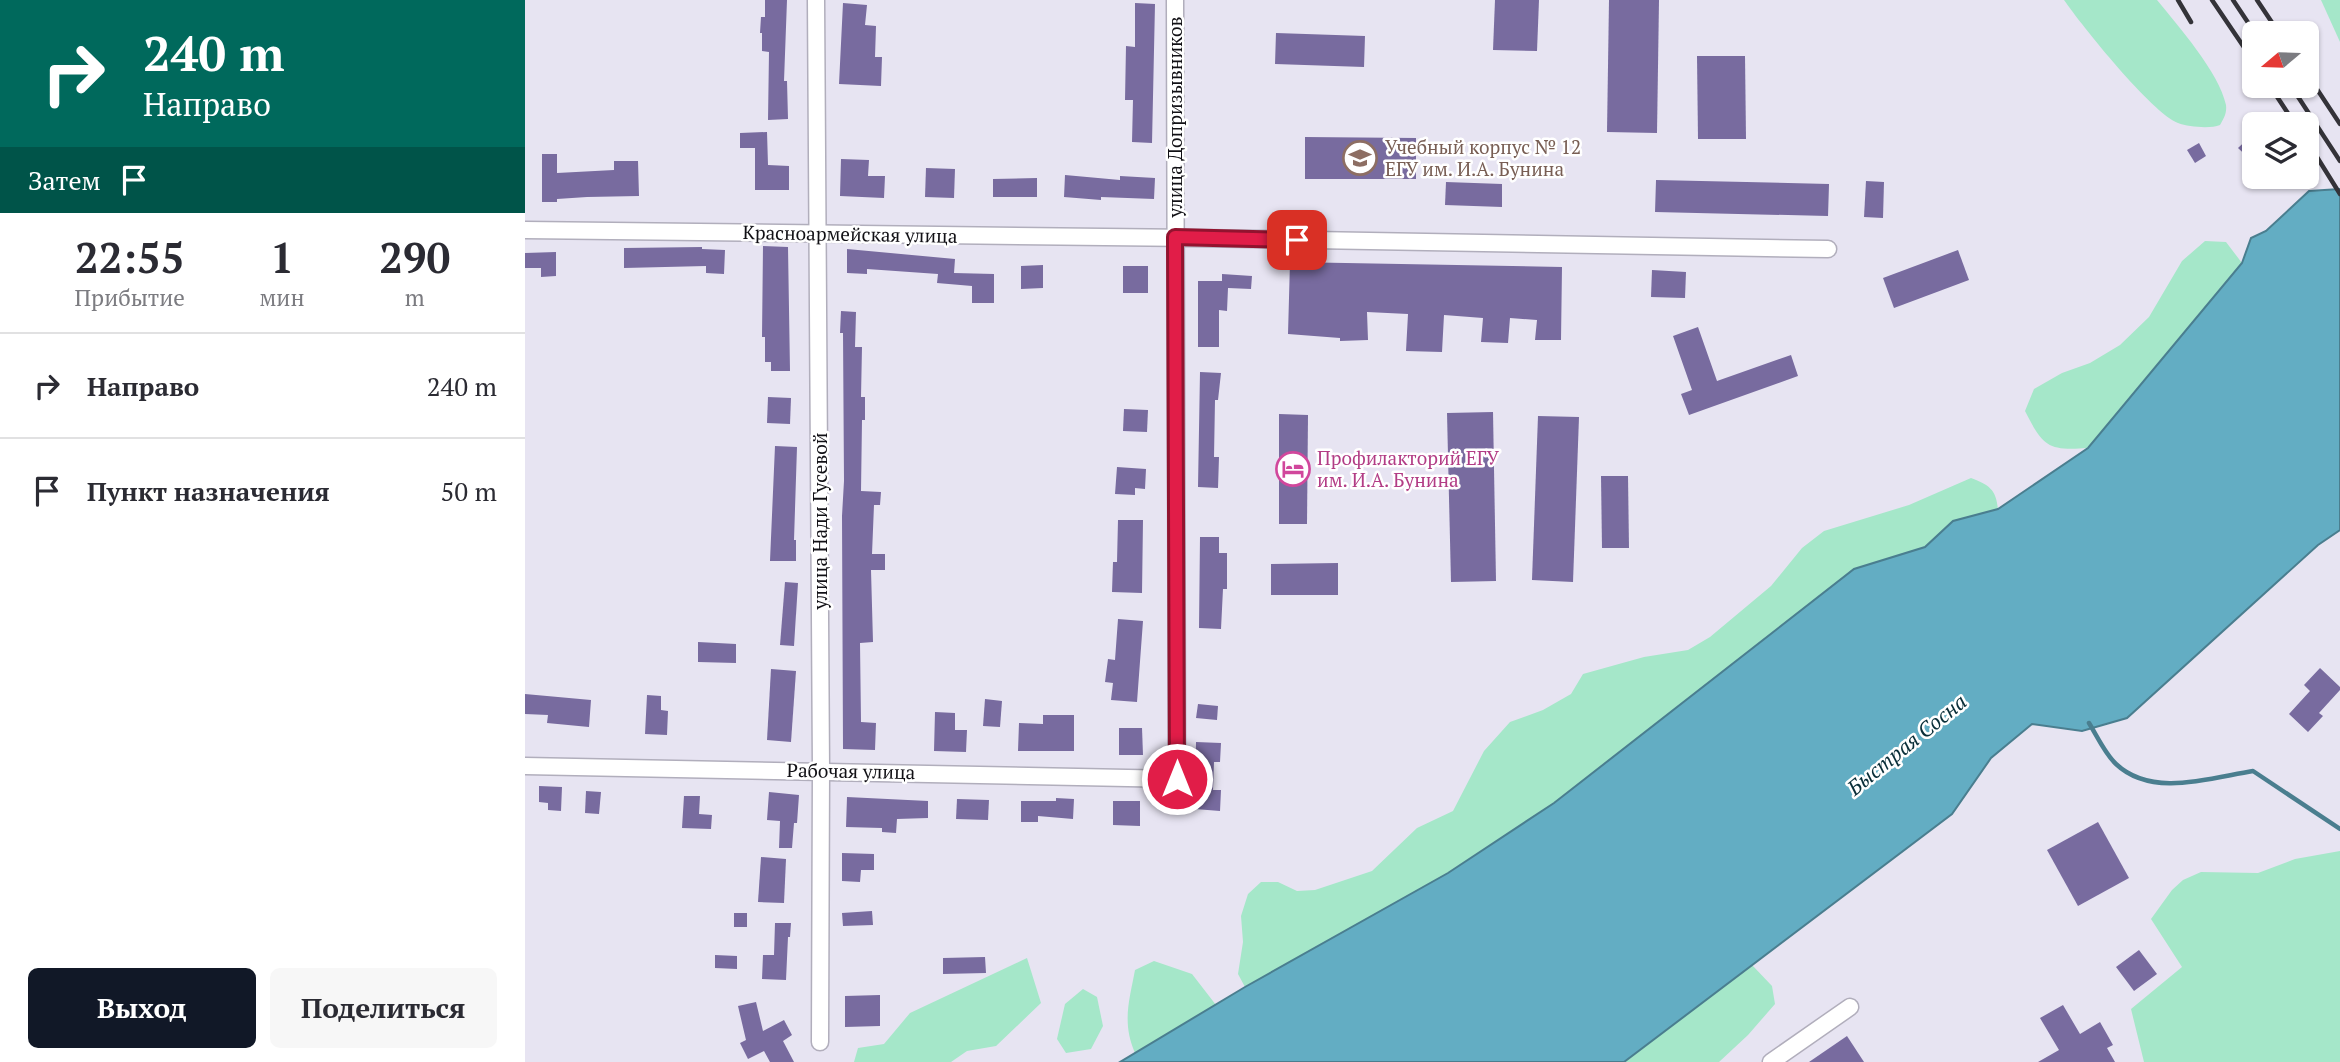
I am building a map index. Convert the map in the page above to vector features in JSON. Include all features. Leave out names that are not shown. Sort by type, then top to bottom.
[{"type":"street","name":"улица Нади Гусевой","points":[[816,0],[820,1042]]},
{"type":"street","name":"улица Допризывников","points":[[1175,0],[1177,779]]},
{"type":"street","name":"Красноармейская улица","points":[[525,230],[1175,237],[1828,249]]},
{"type":"street","name":"Рабочая улица","points":[[525,766],[1177,779]]},
{"type":"street","points":[[1771,1062],[1850,1007]]},
{"type":"green space","points":[[2064,0],[2157,0],[2197,50],[2215,78],[2226,105],[2226,113],[2220,125],[2188,126],[2166,116],[2118,68]]},
{"type":"green space","points":[[2321,0],[2340,0],[2340,42]]},
{"type":"green space","points":[[2205,241],[2226,242],[2242,263],[2088,448],[2063,448],[2048,444],[2037,432],[2025,411],[2034,389],[2062,373],[2090,363],[2120,345],[2149,317],[2182,261]]},
{"type":"green space","points":[[1971,478],[1991,489],[1998,509],[1953,521],[1925,547],[1854,569],[1554,803],[1448,873],[1245,987],[1238,974],[1243,942],[1241,916],[1248,894],[1261,882],[1278,882],[1297,891],[1315,890],[1372,871],[1417,828],[1453,811],[1484,751],[1510,722],[1543,710],[1571,694],[1583,674],[1644,657],[1688,650],[1710,637],[1771,586],[1802,548],[1824,531],[1909,505]]},
{"type":"green space","points":[[2340,851],[2340,1062],[2144,1062],[2131,1009],[2182,967],[2151,919],[2172,890],[2183,880],[2201,872],[2258,873],[2295,859]]},
{"type":"green space","points":[[1027,958],[1041,1003],[996,1046],[967,1051],[951,1062],[854,1062],[858,1048],[884,1044],[910,1013]]},
{"type":"green space","points":[[1154,961],[1192,974],[1216,1005],[1135,1053],[1128,1022],[1135,970]]},
{"type":"green space","points":[[1752,965],[1772,986],[1775,1004],[1748,1035],[1719,1062],[1624,1062]]},
{"type":"green space","points":[[1083,989],[1097,997],[1103,1026],[1091,1049],[1066,1053],[1057,1039],[1065,1004]]},
{"type":"water","name":"Быстрая Сосна","points":[[2340,189],[2340,530],[2318,545],[2127,718],[2082,731],[2032,724],[1991,758],[1952,814],[1624,1062],[1120,1062],[1245,987],[1448,873],[1554,803],[1854,569],[1925,547],[1953,521],[1998,509],[2088,448],[2242,263],[2251,238],[2266,231],[2309,191]]},
{"type":"building","points":[[765,0],[787,0],[784,81],[787,81],[788,119],[768,120],[769,52],[762,51],[760,33],[761,17],[765,17]]},
{"type":"building","points":[[1495,0],[1539,0],[1537,51],[1493,50]]},
{"type":"building","points":[[1609,0],[1659,0],[1657,133],[1607,132]]},
{"type":"building","points":[[843,3],[867,5],[865,25],[876,26],[875,57],[882,57],[881,86],[839,84]]},
{"type":"building","points":[[1135,3],[1155,4],[1152,143],[1132,142],[1133,100],[1125,100],[1126,46],[1135,47]]},
{"type":"building","points":[[1276,33],[1365,36],[1364,67],[1275,64]]},
{"type":"building","points":[[1697,56],[1745,56],[1746,139],[1698,139]]},
{"type":"building","points":[[767,132],[768,165],[789,166],[789,190],[755,190],[755,148],[740,148],[740,133]]},
{"type":"building","name":"Учебный корпус № 12 ЕГУ им. И.А. Бунина","points":[[1305,137],[1416,138],[1416,179],[1305,179]]},
{"type":"building","points":[[2199,143],[2206,156],[2195,163],[2187,150]]},
{"type":"building","points":[[542,154],[557,154],[557,173],[614,170],[614,161],[638,161],[639,196],[587,197],[542,202]]},
{"type":"building","points":[[841,159],[869,160],[868,176],[885,176],[884,198],[840,196]]},
{"type":"building","points":[[926,168],[955,169],[954,198],[925,197]]},
{"type":"building","points":[[1065,175],[1120,180],[1120,176],[1155,178],[1154,199],[1101,197],[1101,200],[1064,197]]},
{"type":"building","points":[[1037,178],[1037,197],[993,197],[993,179]]},
{"type":"building","points":[[1656,180],[1829,184],[1828,216],[1655,212]]},
{"type":"building","points":[[1866,181],[1884,182],[1883,218],[1864,217]]},
{"type":"building","points":[[1446,182],[1502,184],[1502,207],[1445,205]]},
{"type":"building","points":[[763,246],[788,247],[790,371],[771,371],[771,362],[765,362],[765,337],[762,337]]},
{"type":"building","points":[[702,247],[725,250],[724,274],[706,273],[706,266],[624,268],[624,248]]},
{"type":"building","points":[[847,249],[955,259],[954,273],[994,274],[994,303],[972,303],[972,286],[937,283],[938,274],[867,269],[867,274],[847,273]]},
{"type":"building","points":[[1958,250],[1969,280],[1894,308],[1883,278]]},
{"type":"building","points":[[556,252],[556,276],[541,277],[541,268],[525,268],[525,253]]},
{"type":"building","points":[[1290,262],[1562,267],[1561,340],[1535,340],[1537,320],[1510,318],[1508,343],[1481,342],[1483,318],[1444,315],[1442,352],[1406,351],[1408,314],[1367,312],[1368,340],[1340,341],[1340,338],[1288,334]]},
{"type":"building","points":[[1043,265],[1043,288],[1021,289],[1021,266]]},
{"type":"building","points":[[1123,266],[1148,266],[1148,293],[1123,293]]},
{"type":"building","points":[[1652,270],[1686,272],[1685,298],[1651,297]]},
{"type":"building","points":[[1222,274],[1252,276],[1251,289],[1228,288],[1227,311],[1219,310],[1219,347],[1198,347],[1198,281],[1222,281]]},
{"type":"building","points":[[841,311],[856,312],[855,347],[862,347],[861,397],[865,397],[865,420],[862,420],[861,491],[881,492],[880,505],[874,505],[872,554],[885,554],[885,570],[871,570],[873,642],[860,643],[861,722],[876,723],[875,750],[843,749],[844,481]]},
{"type":"building","points":[[1698,327],[1717,381],[1791,355],[1798,376],[1689,415],[1681,394],[1692,390],[1673,336]]},
{"type":"building","points":[[1200,372],[1221,373],[1218,400],[1215,400],[1214,457],[1219,457],[1218,488],[1198,487]]},
{"type":"building","points":[[768,397],[791,398],[790,424],[767,423]]},
{"type":"building","points":[[1124,409],[1148,410],[1147,432],[1123,431]]},
{"type":"building","points":[[1493,412],[1496,581],[1451,582],[1447,413]]},
{"type":"building","name":"Профилакторий ЕГУ им. И.А. Бунина","points":[[1279,414],[1308,415],[1307,524],[1279,524]]},
{"type":"building","points":[[1538,416],[1579,417],[1573,582],[1532,580]]},
{"type":"building","points":[[775,446],[797,447],[794,540],[796,561],[770,561]]},
{"type":"building","points":[[1117,467],[1146,469],[1145,489],[1135,488],[1135,495],[1115,494]]},
{"type":"building","points":[[1601,476],[1628,476],[1629,548],[1602,548]]},
{"type":"building","points":[[1118,520],[1143,520],[1142,593],[1112,592],[1113,562],[1117,562]]},
{"type":"building","points":[[1200,537],[1219,537],[1219,553],[1227,553],[1227,589],[1223,589],[1221,629],[1199,628]]},
{"type":"building","points":[[1338,563],[1338,595],[1271,595],[1271,564]]},
{"type":"building","points":[[785,582],[798,583],[794,646],[780,645]]},
{"type":"building","points":[[1118,619],[1143,621],[1137,702],[1111,700],[1113,683],[1105,682],[1108,659],[1115,660]]},
{"type":"building","points":[[698,642],[736,644],[736,663],[698,662]]},
{"type":"building","points":[[2320,668],[2340,690],[2319,713],[2323,716],[2308,732],[2289,714],[2310,691],[2304,685]]},
{"type":"building","points":[[771,669],[796,671],[791,742],[767,740]]},
{"type":"building","points":[[525,694],[591,700],[589,727],[547,723],[548,715],[525,714]]},
{"type":"building","points":[[647,695],[661,696],[661,710],[668,711],[667,735],[645,734]]},
{"type":"building","points":[[985,699],[1002,701],[1000,727],[983,726]]},
{"type":"building","points":[[1198,704],[1218,706],[1217,720],[1196,718]]},
{"type":"building","points":[[935,712],[955,713],[955,730],[967,730],[966,752],[934,751]]},
{"type":"building","points":[[1043,715],[1074,715],[1074,751],[1018,751],[1019,723],[1043,724]]},
{"type":"building","points":[[1119,728],[1142,728],[1143,755],[1119,755]]},
{"type":"building","points":[[1196,742],[1221,743],[1220,762],[1214,762],[1213,790],[1221,790],[1220,811],[1195,809]]},
{"type":"building","points":[[539,786],[562,787],[561,811],[548,810],[548,803],[539,802]]},
{"type":"building","points":[[586,791],[601,792],[599,814],[585,813]]},
{"type":"building","points":[[769,792],[799,795],[792,848],[779,848],[780,821],[767,820]]},
{"type":"building","points":[[684,796],[700,796],[699,814],[712,815],[711,829],[682,828]]},
{"type":"building","points":[[847,797],[928,801],[928,818],[897,819],[896,833],[882,832],[882,828],[846,827]]},
{"type":"building","points":[[1056,798],[1074,799],[1073,819],[1038,816],[1038,822],[1021,822],[1021,801],[1056,801]]},
{"type":"building","points":[[957,799],[989,800],[988,820],[956,819]]},
{"type":"building","points":[[1113,801],[1140,801],[1140,826],[1113,825]]},
{"type":"building","points":[[2098,822],[2129,878],[2078,906],[2047,850]]},
{"type":"building","points":[[842,853],[874,854],[874,870],[861,870],[860,882],[842,881]]},
{"type":"building","points":[[761,857],[786,859],[784,903],[758,902]]},
{"type":"building","points":[[872,911],[873,925],[843,926],[842,913]]},
{"type":"building","points":[[734,913],[747,913],[747,927],[734,927]]},
{"type":"building","points":[[775,923],[791,923],[786,980],[762,979],[763,955],[774,955]]},
{"type":"building","points":[[2139,950],[2157,974],[2134,991],[2116,967]]},
{"type":"building","points":[[715,955],[737,956],[737,969],[715,968]]},
{"type":"building","points":[[985,957],[986,973],[943,974],[943,958]]},
{"type":"building","points":[[880,995],[880,1026],[845,1027],[845,996]]},
{"type":"building","points":[[756,1002],[763,1031],[784,1020],[792,1035],[783,1041],[794,1062],[770,1062],[764,1051],[748,1059],[740,1043],[746,1040],[738,1006]]},
{"type":"building","points":[[2063,1005],[2080,1034],[2100,1022],[2113,1045],[2107,1048],[2115,1062],[2038,1062],[2059,1050],[2040,1018]]},
{"type":"building","points":[[1847,1036],[1864,1062],[1809,1062]]},
{"type":"waterway","points":[[2089,723],[2112,760],[2130,774],[2164,783],[2182,783],[2253,771],[2340,829]]},
{"type":"railway","points":[[2178,0],[2191,22]]},
{"type":"railway","points":[[2212,0],[2242,44]]},
{"type":"railway","points":[[2233,0],[2247,21]]},
{"type":"railway","points":[[2257,0],[2271,21]]},
{"type":"railway","points":[[2319,92],[2340,124]]},
{"type":"railway","points":[[2278,98],[2287,112]]},
{"type":"railway","points":[[2299,98],[2340,161]]},
{"type":"railway","points":[[2319,160],[2340,194]]},
{"type":"place","name":"Учебный корпус № 12 ЕГУ им. И.А. Бунина","points":[[1360,158]]},
{"type":"place","name":"Профилакторий ЕГУ им. И.А. Бунина","points":[[1293,469]]},
{"type":"route","points":[[1177,779],[1175,237],[1297,240]]}]
